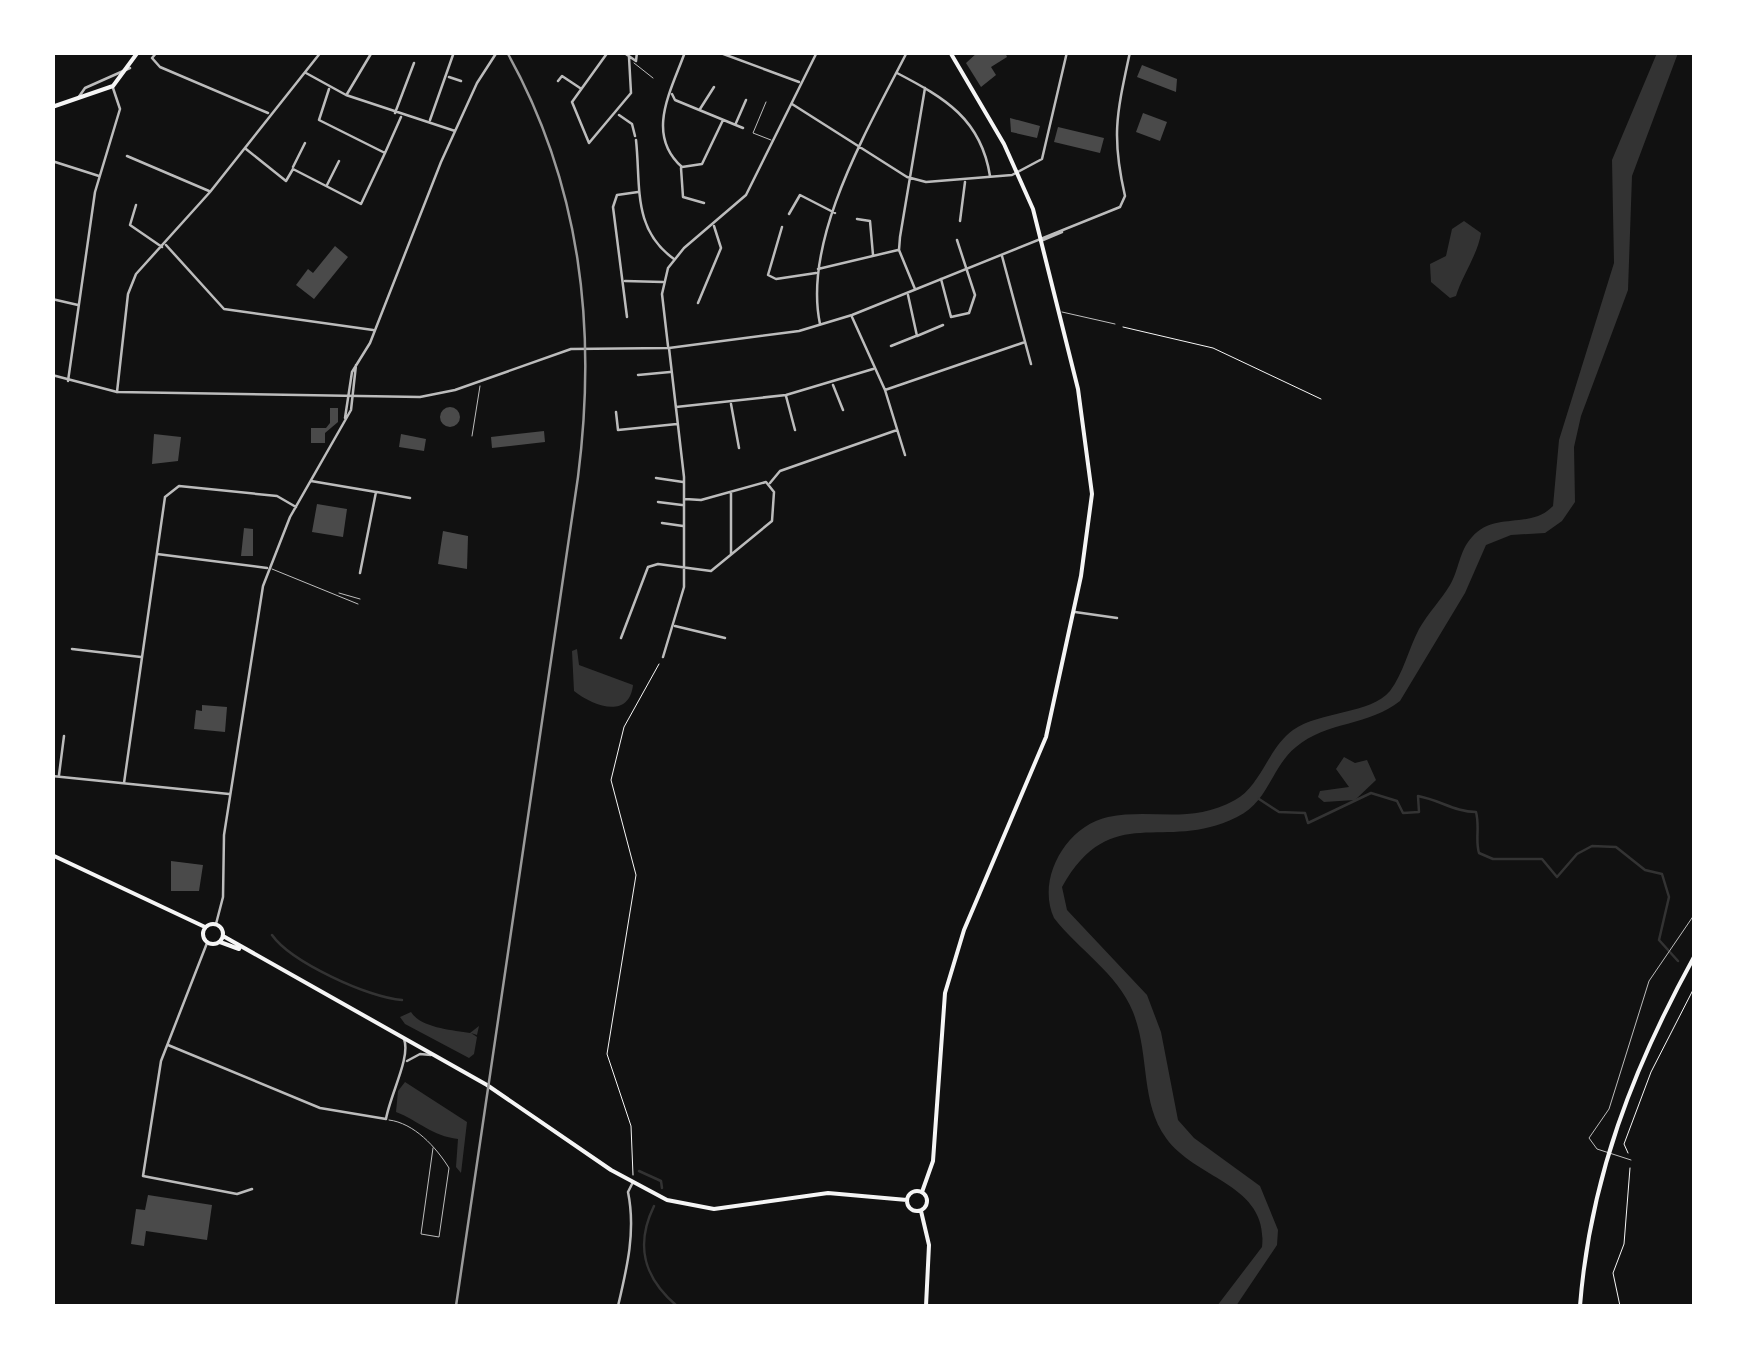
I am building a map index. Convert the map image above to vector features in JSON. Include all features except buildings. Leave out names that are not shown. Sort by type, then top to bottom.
[{"type":"main road","points":[[52,107],[113,86],[130,68],[138,52]]},
{"type":"main road","points":[[926,1306],[929,1245],[921,1211],[927,1202],[922,1192],[933,1161],[939,1034],[950,970],[1040,755],[1074,612],[1092,511],[1092,462],[1041,240],[1019,172],[950,52]]},
{"type":"main road","points":[[52,855],[204,930]]},
{"type":"main road","points":[[204,930],[216,924],[221,939]]},
{"type":"main road","points":[[204,930],[207,943],[221,939],[398,1033],[632,1184],[667,1200],[714,1209],[828,1192],[906,1200]]},
{"type":"main road","points":[[1580,1306],[1589,1228],[1606,1152],[1639,1063],[1694,956]]},
{"type":"main road","points":[[906,1200],[914,1192],[922,1192]]},
{"type":"main road","points":[[906,1200],[912,1210],[921,1211]]},
{"type":"street","points":[[156,52],[152,61],[160,67],[270,114]]},
{"type":"street","points":[[117,392],[130,286],[140,269],[210,192],[321,52]]},
{"type":"street","points":[[346,95],[372,52]]},
{"type":"street","points":[[430,122],[454,52]]},
{"type":"street","points":[[344,422],[346,398],[356,366],[455,131],[497,52]]},
{"type":"street","points":[[608,52],[572,108],[589,142],[617,113],[632,89],[631,58]]},
{"type":"street","points":[[623,52],[640,59],[638,52]]},
{"type":"street","points":[[686,52],[662,114],[665,150],[682,167],[683,197],[704,202]]},
{"type":"street","points":[[718,52],[801,83]]},
{"type":"street","points":[[743,60],[745,52]]},
{"type":"street","points":[[663,657],[684,587],[685,498],[663,282],[674,259],[746,195],[817,52]]},
{"type":"street","points":[[820,326],[818,271],[835,213],[860,147],[907,52]]},
{"type":"street","points":[[791,104],[907,177],[936,183],[1019,172],[1042,159],[1067,52]]},
{"type":"street","points":[[52,375],[117,392],[346,398],[432,396],[570,349],[668,348],[760,338],[820,326],[1115,211],[1124,200],[1114,128],[1130,52]]},
{"type":"street","points":[[395,113],[414,63]]},
{"type":"street","points":[[78,100],[84,88],[130,68]]},
{"type":"street","points":[[305,72],[346,95],[402,116]]},
{"type":"street","points":[[896,73],[950,102],[970,124],[985,149],[990,177]]},
{"type":"street","points":[[448,76],[461,81]]},
{"type":"street","points":[[558,81],[562,76],[581,89]]},
{"type":"street","points":[[68,381],[99,176],[120,109],[113,86]]},
{"type":"street","points":[[329,87],[319,120],[385,153]]},
{"type":"street","points":[[700,110],[714,87]]},
{"type":"street","points":[[915,290],[899,250],[907,177],[925,88]]},
{"type":"street","points":[[671,93],[675,100],[743,128]]},
{"type":"street","points":[[736,125],[746,100]]},
{"type":"street","points":[[292,169],[361,204],[402,116],[407,113],[455,131]]},
{"type":"street","points":[[617,113],[632,124],[636,138],[638,192],[647,233],[674,259]]},
{"type":"street","points":[[682,167],[706,162],[723,120]]},
{"type":"street","points":[[244,148],[286,181],[306,143]]},
{"type":"street","points":[[127,156],[210,192]]},
{"type":"street","points":[[52,161],[99,176]]},
{"type":"street","points":[[327,186],[339,161]]},
{"type":"street","points":[[960,220],[965,180]]},
{"type":"street","points":[[626,317],[626,281],[612,207],[617,195],[638,192]]},
{"type":"street","points":[[790,214],[800,195],[835,213]]},
{"type":"street","points":[[136,206],[130,224],[164,246],[224,309],[374,330]]},
{"type":"street","points":[[857,219],[870,222],[873,257]]},
{"type":"street","points":[[698,303],[722,248],[714,226]]},
{"type":"street","points":[[782,227],[768,275],[776,279],[899,250]]},
{"type":"street","points":[[941,279],[951,316],[966,315],[975,295],[957,240]]},
{"type":"street","points":[[1002,256],[1032,364]]},
{"type":"street","points":[[626,281],[663,282]]},
{"type":"street","points":[[907,294],[917,336]]},
{"type":"street","points":[[52,300],[79,305]]},
{"type":"street","points":[[852,316],[885,390],[905,455]]},
{"type":"street","points":[[891,346],[943,325]]},
{"type":"street","points":[[885,390],[1025,342]]},
{"type":"street","points":[[216,924],[223,897],[222,848],[257,610],[269,568],[296,506],[344,422],[353,398],[356,366]]},
{"type":"street","points":[[676,407],[786,395],[874,369]]},
{"type":"street","points":[[638,375],[672,372]]},
{"type":"street","points":[[832,383],[843,410]]},
{"type":"street","points":[[786,395],[794,430]]},
{"type":"street","points":[[731,402],[739,448]]},
{"type":"street","points":[[616,412],[618,430],[679,424]]},
{"type":"street","points":[[621,638],[648,568],[658,564],[711,571],[772,521],[770,485],[780,471],[897,430]]},
{"type":"street","points":[[656,478],[684,482]]},
{"type":"street","points":[[310,481],[410,498]]},
{"type":"street","points":[[685,498],[730,492],[755,482],[770,485]]},
{"type":"street","points":[[124,783],[163,500],[175,487],[277,496],[296,506]]},
{"type":"street","points":[[360,573],[376,492]]},
{"type":"street","points":[[730,492],[728,541],[732,555]]},
{"type":"street","points":[[658,502],[684,505]]},
{"type":"street","points":[[662,522],[684,526]]},
{"type":"street","points":[[157,554],[269,568]]},
{"type":"street","points":[[1074,612],[1117,618]]},
{"type":"street","points":[[674,626],[724,638]]},
{"type":"street","points":[[72,649],[142,657]]},
{"type":"street","points":[[59,777],[64,736]]},
{"type":"street","points":[[52,776],[230,794]]},
{"type":"street","points":[[207,943],[166,1044],[143,1176],[238,1194],[252,1189]]},
{"type":"street","points":[[166,1044],[320,1108],[386,1119],[391,1089],[406,1062],[406,1045],[398,1033]]},
{"type":"street","points":[[406,1062],[420,1054],[440,1057]]},
{"type":"street","points":[[618,1306],[630,1247],[634,1212],[628,1192],[632,1184]]},
{"type":"lane","points":[[631,58],[652,78]]},
{"type":"lane","points":[[766,102],[754,132],[772,140]]},
{"type":"lane","points":[[1059,312],[1115,324]]},
{"type":"lane","points":[[472,436],[478,382]]},
{"type":"lane","points":[[269,568],[358,604]]},
{"type":"lane","points":[[336,593],[360,599]]},
{"type":"lane","points":[[1631,1160],[1592,1146],[1591,1132],[1609,1109],[1649,981],[1694,916]]},
{"type":"lane","points":[[386,1119],[410,1126],[433,1148],[448,1168],[439,1237],[421,1234],[433,1148]]},
{"type":"path","points":[[1115,324],[1214,348],[1320,399]]},
{"type":"path","points":[[632,1184],[631,1126],[611,1075],[606,1047],[636,875],[611,780],[624,727],[663,657]]},
{"type":"path","points":[[1620,1306],[1613,1273],[1624,1244],[1631,1160],[1624,1144],[1626,1135],[1651,1072],[1694,988]]},
{"type":"shaded area","points":[[1657,53],[1678,53],[1632,176],[1628,290],[1581,416],[1574,447],[1575,502],[1562,521],[1545,533],[1511,535],[1486,545],[1465,593],[1400,701],[1375,715],[1321,732],[1296,747],[1248,811],[1210,827],[1120,836],[1100,844],[1081,860],[1062,887],[1067,910],[1147,995],[1161,1032],[1178,1120],[1194,1138],[1260,1186],[1278,1230],[1277,1245],[1236,1306],[1217,1306],[1262,1247],[1261,1226],[1243,1196],[1179,1152],[1166,1138],[1152,1109],[1133,1012],[1108,974],[1054,918],[1049,903],[1052,871],[1068,843],[1093,822],[1125,815],[1187,814],[1218,808],[1244,794],[1293,730],[1381,698],[1395,684],[1419,629],[1450,585],[1472,537],[1491,525],[1534,517],[1553,506],[1559,440],[1614,263],[1612,160]]},
{"type":"shaded area","points":[[1464,221],[1481,233],[1456,296],[1450,298],[1431,282],[1430,264],[1446,256],[1452,229]]},
{"type":"shaded area","points":[[577,649],[579,665],[633,685],[625,703],[600,705],[574,691],[572,651]]},
{"type":"shaded area","points":[[1344,757],[1355,763],[1367,760],[1376,780],[1355,800],[1324,802],[1318,797],[1320,791],[1349,787],[1336,769]]},
{"type":"shaded area","points":[[411,1012],[422,1022],[446,1029],[470,1033],[479,1026],[477,1035],[471,1033],[477,1037],[474,1054],[469,1058],[405,1024],[400,1017]]},
{"type":"shaded area","points":[[405,1082],[467,1122],[461,1173],[456,1167],[458,1139],[433,1132],[396,1112],[398,1091]]},
{"type":"waterway","points":[[1259,799],[1279,812],[1305,813],[1308,823],[1371,793],[1397,801],[1403,813],[1419,812],[1418,796],[1426,798],[1476,812],[1479,853],[1493,859],[1542,859],[1557,877],[1577,854],[1592,846],[1616,847],[1645,870],[1662,874],[1669,897],[1659,940],[1678,961]]},
{"type":"waterway","points":[[272,935],[296,956],[332,977],[370,993],[402,1000]]},
{"type":"waterway","points":[[639,1171],[661,1181],[662,1188]]},
{"type":"waterway","points":[[654,1206],[645,1235],[646,1261],[657,1285],[677,1306]]},
{"type":"railway","points":[[456,1306],[578,477],[583,421],[583,312],[567,206],[532,102],[507,52]]}]
